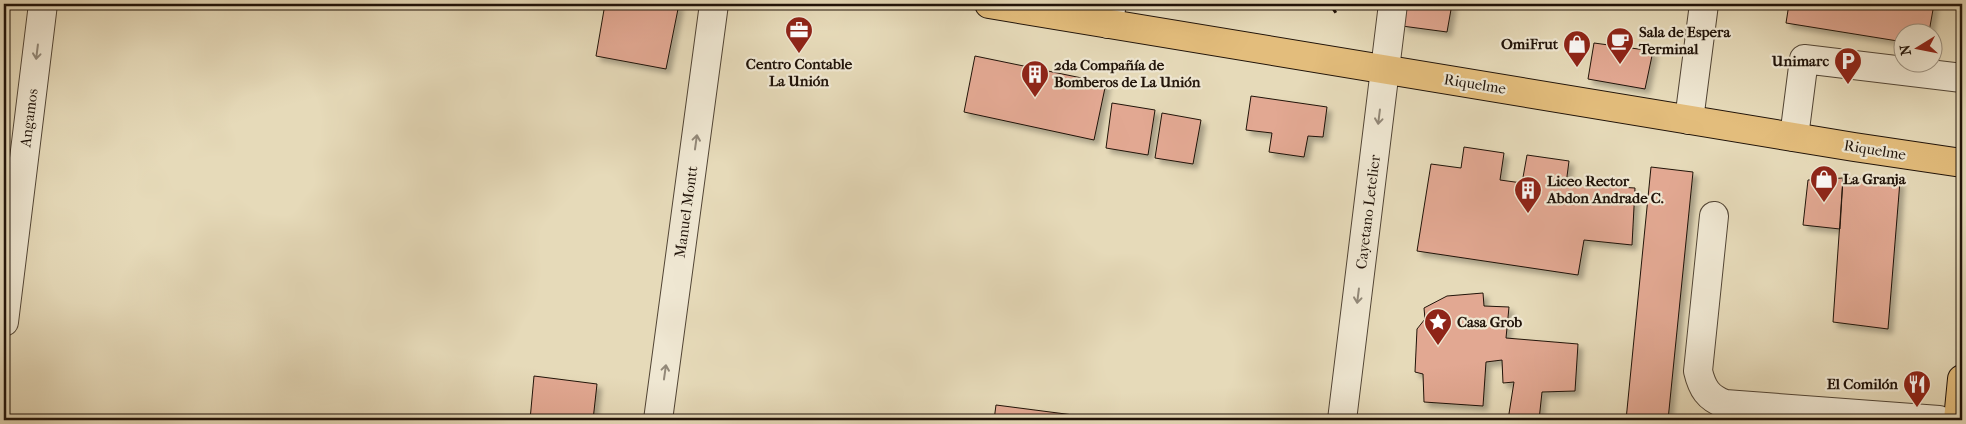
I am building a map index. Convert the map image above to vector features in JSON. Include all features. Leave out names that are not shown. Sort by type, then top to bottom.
[{"type":"main road","name":"Riquelme","points":[[989,4],[1110,14],[1385,69],[1962,163]]},
{"type":"main road","points":[[1958,420],[1962,379]]},
{"type":"street","name":"Angamos","points":[[4,322],[43,4]]},
{"type":"street","name":"Manuel Montt","points":[[658,420],[714,4]]},
{"type":"street","name":"Cayetano Letelier","points":[[1342,420],[1394,4]]},
{"type":"street","points":[[1690,120],[1704,4]]},
{"type":"street","points":[[1794,137],[1804,59],[1962,78]]},
{"type":"street","points":[[1714,216],[1698,371],[1701,384],[1709,395],[1725,404],[1939,420]]},
{"type":"path","points":[[1330,4],[1336,12]]},
{"type":"building","points":[[605,4],[679,4],[666,69],[596,56]]},
{"type":"building","points":[[1405,4],[1452,4],[1447,32],[1402,26]]},
{"type":"building","points":[[1789,4],[1934,4],[1931,22],[1894,22],[1894,40],[1786,23]]},
{"type":"building","name":"Sala de Espera Terminal","points":[[1594,43],[1653,51],[1645,89],[1588,79]]},
{"type":"building","name":"2da Compañía de Bomberos de La Unión","points":[[975,56],[1106,83],[1094,140],[964,112]]},
{"type":"building","points":[[1251,96],[1327,107],[1323,137],[1308,136],[1304,157],[1269,152],[1272,133],[1246,130]]},
{"type":"building","points":[[1112,103],[1155,110],[1148,155],[1106,148]]},
{"type":"building","points":[[1162,113],[1201,120],[1193,164],[1155,158]]},
{"type":"building","name":"Liceo Rector Abdon Andrade C.","points":[[1464,147],[1504,153],[1500,180],[1522,183],[1527,155],[1569,161],[1566,184],[1635,188],[1632,245],[1584,240],[1578,275],[1417,251],[1431,164],[1461,168]]},
{"type":"building","points":[[1651,167],[1693,172],[1668,420],[1626,420]]},
{"type":"building","points":[[1843,178],[1900,181],[1888,329],[1833,322]]},
{"type":"building","name":"La Granja","points":[[1843,178],[1840,229],[1803,225],[1808,180]]},
{"type":"building","points":[[1483,293],[1484,306],[1509,307],[1506,338],[1578,344],[1575,391],[1542,392],[1539,420],[1508,420],[1514,382],[1503,383],[1502,360],[1486,362],[1483,406],[1424,402],[1423,374],[1415,372],[1417,329],[1425,319],[1424,308],[1447,296]]},
{"type":"building","points":[[534,376],[597,384],[593,420],[530,420]]},
{"type":"building","points":[[996,405],[1112,420],[994,420]]},
{"type":"place","name":"Centro Contable La Unión","points":[[799,54]]},
{"type":"place","name":"Sala de Espera Terminal","points":[[1620,65]]},
{"type":"place","name":"OmiFrut","points":[[1577,68]]},
{"type":"place","name":"Unimarc","points":[[1848,85]]},
{"type":"place","name":"2da Compañía de Bomberos de La Unión","points":[[1035,98]]},
{"type":"place","name":"La Granja","points":[[1824,203]]},
{"type":"place","name":"Liceo Rector Abdon Andrade C.","points":[[1528,214]]},
{"type":"place","name":"Casa Grob","points":[[1438,346]]},
{"type":"place","name":"El Comilón","points":[[1917,408]]}]
